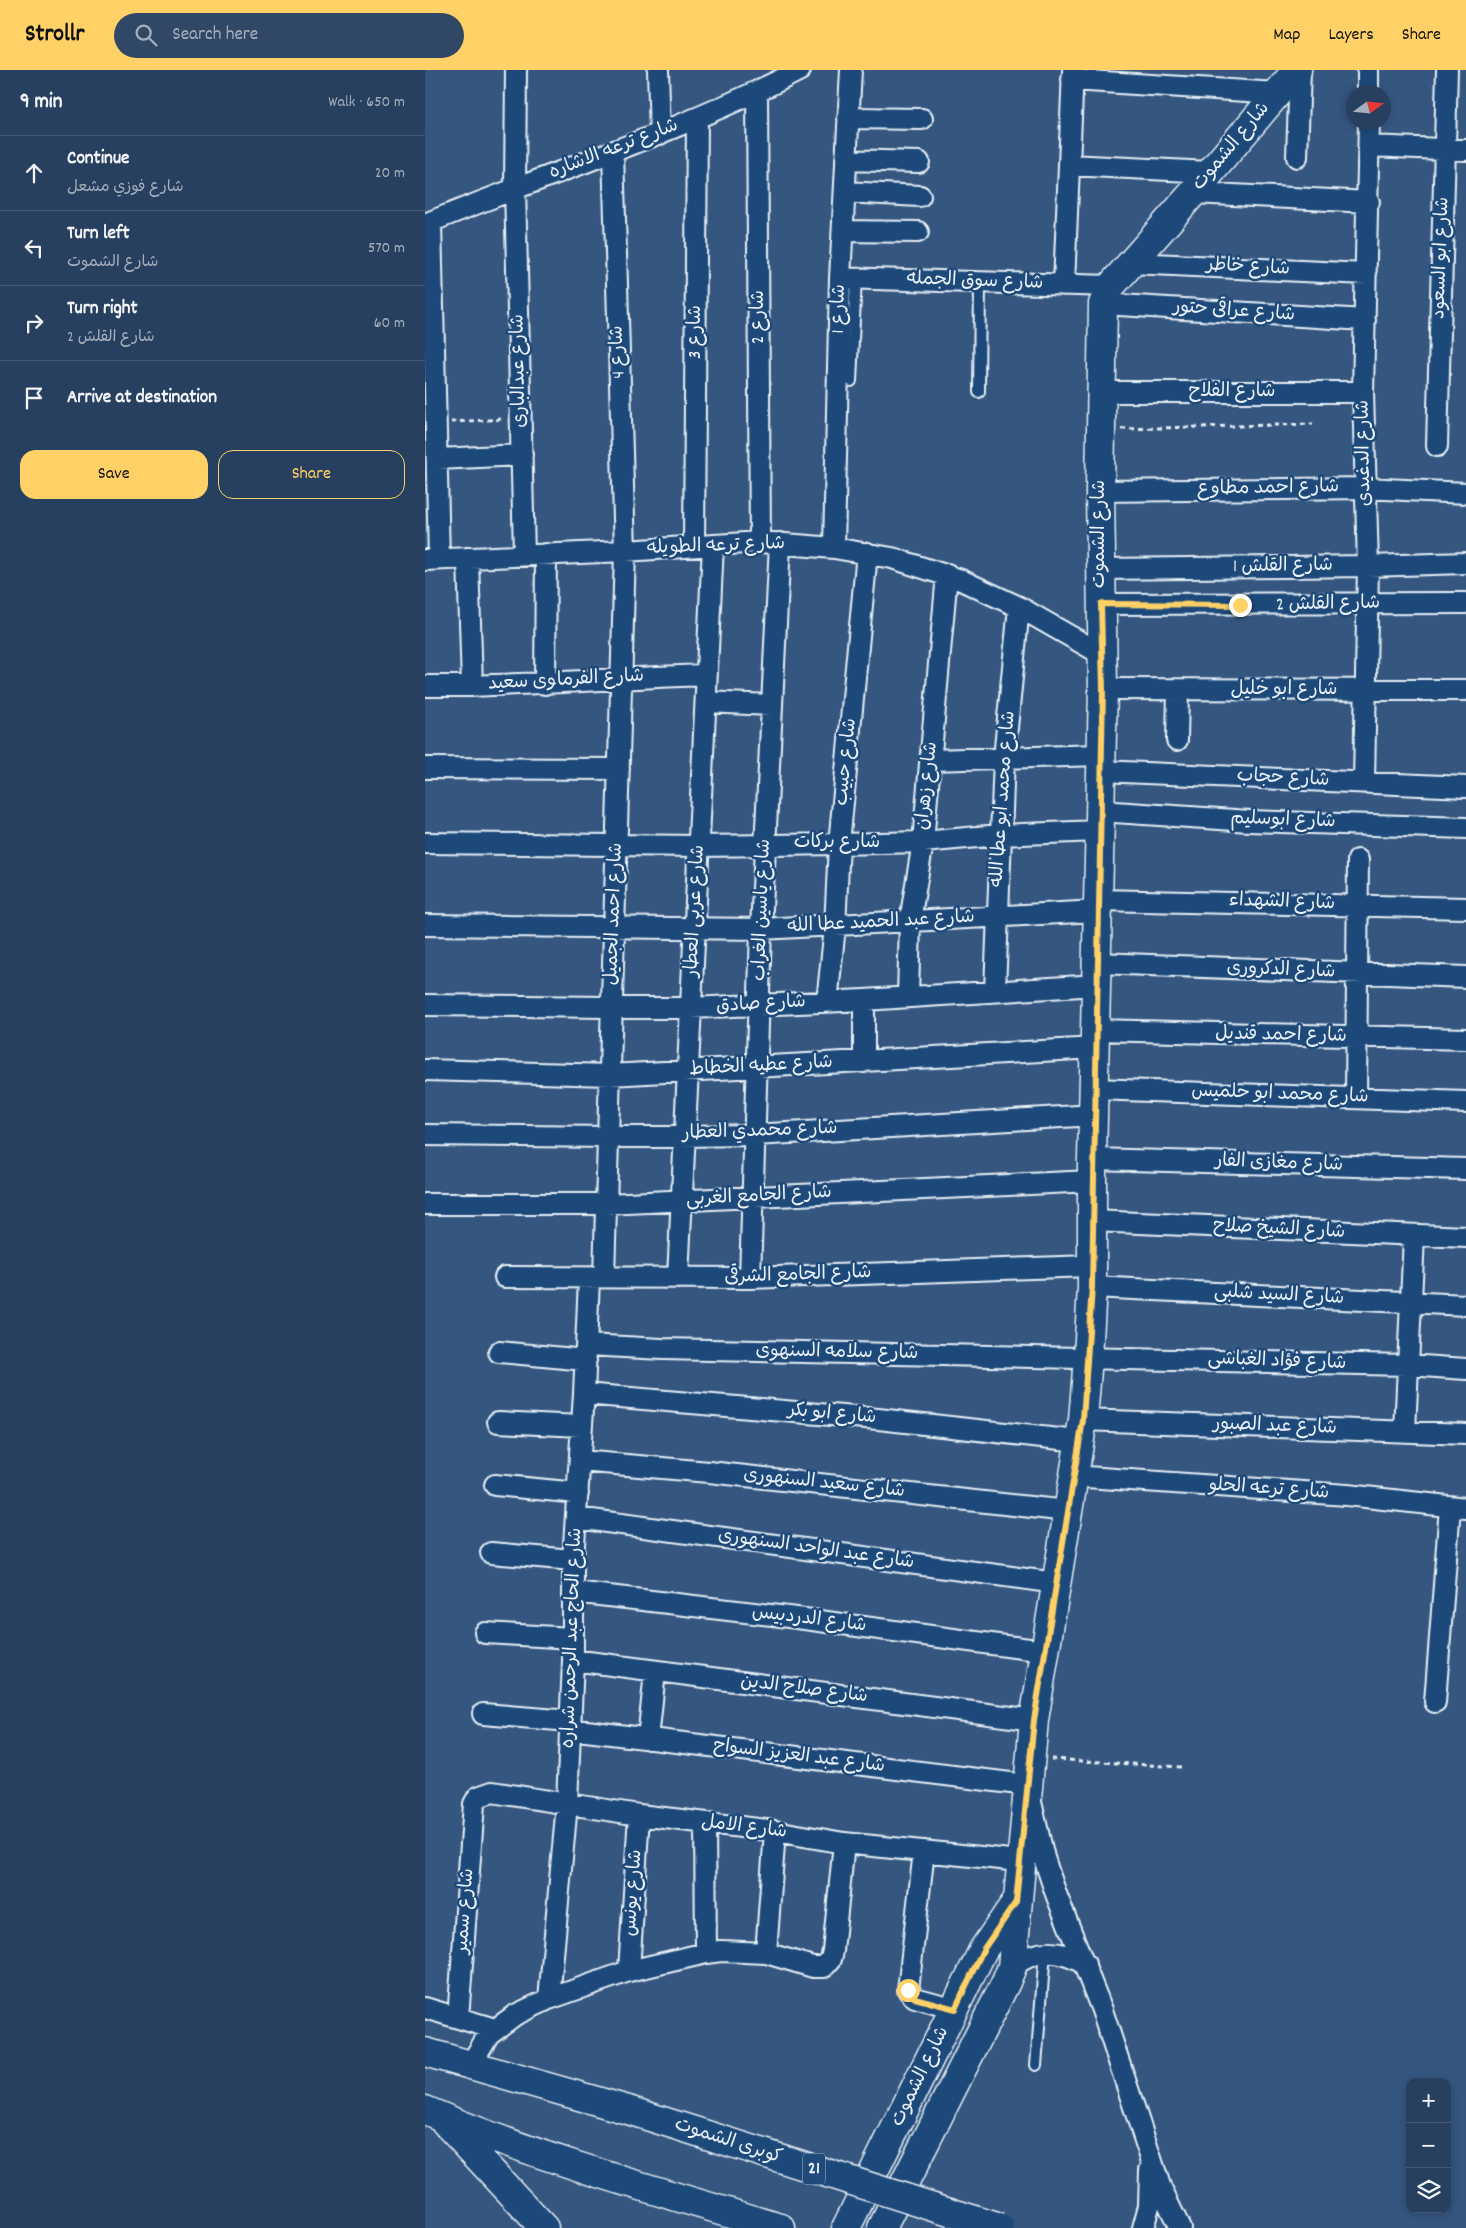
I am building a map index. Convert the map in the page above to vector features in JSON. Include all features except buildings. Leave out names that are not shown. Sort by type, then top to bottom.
[{"type":"main road","name":"شارع الشموت","points":[[883,2228],[1012,1967],[1016,1902],[1034,1720],[1081,1431],[1088,1357],[1092,1277],[1091,1221],[1103,689],[1099,491],[1101,392],[1107,295],[1131,263],[1299,70]]},
{"type":"main road","name":"شارع الشموت","points":[[846,2228],[983,1950],[1016,1902]]},
{"type":"main road","name":"21","points":[[425,2052],[470,2064]]},
{"type":"main road","name":"كوبرى الشموت","points":[[470,2064],[628,2110],[1000,2228]]},
{"type":"main road","points":[[432,2113],[503,2142],[614,2178],[781,2228]]},
{"type":"main road","points":[[432,2113],[543,2228]]},
{"type":"street","name":"شارع عبدالبارى","points":[[517,70],[515,188],[524,555]]},
{"type":"street","points":[[658,70],[660,134]]},
{"type":"street","name":"شارع ترعه الاشاره","points":[[428,223],[697,119],[800,70]]},
{"type":"street","name":"شارع 1","points":[[834,548],[848,278],[843,231],[851,70]]},
{"type":"street","points":[[1297,157],[1299,70]]},
{"type":"street","points":[[1368,70],[1369,85]]},
{"type":"street","name":"شارع ابو السعود","points":[[1437,446],[1447,70]]},
{"type":"street","points":[[1064,285],[1073,75],[1278,93]]},
{"type":"street","name":"شارع 2","points":[[757,92],[760,542]]},
{"type":"street","points":[[848,118],[922,119]]},
{"type":"street","name":"شارع 3","points":[[697,119],[704,545]]},
{"type":"street","name":"شارع الدغيدى","points":[[1364,783],[1368,566],[1363,392],[1369,202],[1369,130]]},
{"type":"street","points":[[1369,146],[1466,150]]},
{"type":"street","name":"شارع 4","points":[[613,152],[625,551]]},
{"type":"street","points":[[846,160],[919,162]]},
{"type":"street","points":[[1069,165],[1210,172]]},
{"type":"street","points":[[845,192],[920,196]]},
{"type":"street","points":[[1193,194],[1369,202]]},
{"type":"street","points":[[428,223],[439,459],[432,559]]},
{"type":"street","points":[[843,231],[918,232]]},
{"type":"street","name":"شارع خاطر","points":[[1131,263],[1366,274]]},
{"type":"street","name":"شارع سوق الجمله","points":[[848,278],[1064,285],[1107,295]]},
{"type":"street","name":"شارع عراقى حتور","points":[[1107,295],[1365,320]]},
{"type":"street","name":"شارع الفلاح","points":[[1101,392],[1363,392]]},
{"type":"street","points":[[439,459],[522,455]]},
{"type":"street","name":"شارع احمد مطاوع","points":[[1099,491],[1365,488],[1466,493]]},
{"type":"street","name":"شارع ترعه الطويله","points":[[432,559],[625,551],[760,542],[834,548],[892,558],[947,574],[1019,607],[1103,656]]},
{"type":"street","name":"شارع ياسين الغراب","points":[[749,1278],[758,1067],[761,929],[780,543]]},
{"type":"street","name":"شارع عربى العطار","points":[[678,1278],[706,675],[704,545]]},
{"type":"street","name":"شارع احمد الجميل","points":[[596,1277],[606,1204],[625,551]]},
{"type":"street","name":"شارع حبيب","points":[[827,1002],[835,927],[839,844],[867,553]]},
{"type":"street","points":[[545,684],[546,554]]},
{"type":"street","points":[[469,558],[472,686]]},
{"type":"street","name":"شارع القلش 1","points":[[1101,569],[1466,563]]},
{"type":"street","name":"شارع زهران","points":[[908,997],[910,921],[923,842],[947,574]]},
{"type":"street","name":"شارع القلش 2","points":[[1101,604],[1466,603]]},
{"type":"street","name":"شارع محمد ابو عطا الله","points":[[995,991],[999,835],[1004,758],[1019,607]]},
{"type":"street","name":"شارع الفرماوى سعيد","points":[[425,686],[545,684],[621,677],[706,675]]},
{"type":"street","name":"شارع ابو خليل","points":[[1103,689],[1466,690]]},
{"type":"street","points":[[1177,740],[1178,690]]},
{"type":"street","points":[[705,702],[772,705]]},
{"type":"street","name":"شارع حجاب","points":[[931,760],[1004,758],[1100,763],[1364,783],[1466,787]]},
{"type":"street","points":[[425,768],[619,769]]},
{"type":"street","name":"شارع بركات","points":[[425,843],[699,846],[923,842],[999,835],[1099,821]]},
{"type":"street","name":"شارع ابوسليم","points":[[1099,821],[1250,821],[1466,828]]},
{"type":"street","points":[[1356,1097],[1359,973],[1358,860]]},
{"type":"street","name":"شارع الشهداء","points":[[1097,905],[1466,908]]},
{"type":"street","name":"شارع عبد الحميد عطا الله","points":[[425,925],[695,929],[835,927],[997,916],[1097,905]]},
{"type":"street","name":"شارع الدكرورى","points":[[1097,974],[1359,973],[1466,978]]},
{"type":"street","name":"شارع صادق","points":[[425,1005],[691,1008],[760,1006],[995,991],[1097,974]]},
{"type":"street","points":[[864,1000],[864,1062]]},
{"type":"street","name":"شارع احمد قنديل","points":[[1096,1039],[1466,1039]]},
{"type":"street","name":"شارع عطيه الخطاط","points":[[425,1070],[610,1075],[864,1062],[1096,1039]]},
{"type":"street","name":"شارع محمد ابو حلميس","points":[[1095,1102],[1356,1097],[1466,1102]]},
{"type":"street","name":"شارع محمدي العطار","points":[[425,1134],[608,1137],[754,1135],[1095,1102]]},
{"type":"street","name":"شارع مغازى الفار","points":[[1092,1170],[1466,1170]]},
{"type":"street","name":"شارع الجامع الغربى","points":[[425,1204],[606,1204],[682,1201],[1092,1170]]},
{"type":"street","name":"شارع الشيخ صلاح","points":[[1091,1221],[1466,1237]]},
{"type":"street","points":[[1405,1431],[1414,1236]]},
{"type":"street","name":"شارع الجامع الشرقى","points":[[505,1276],[678,1278],[1092,1277]]},
{"type":"street","name":"شارع الحاج عبد الرحمن شراره","points":[[549,1999],[567,1804],[573,1660],[573,1560],[586,1352],[596,1277]]},
{"type":"street","name":"شارع السيد شلبى","points":[[1092,1277],[1411,1303],[1466,1305]]},
{"type":"street","name":"شارع سلامه السنهوى","points":[[499,1352],[586,1352],[662,1349],[1088,1357]]},
{"type":"street","name":"شارع فؤاد الغباشى","points":[[1088,1357],[1408,1365],[1466,1369]]},
{"type":"street","name":"شارع ابو بكر","points":[[584,1394],[878,1419],[1081,1431]]},
{"type":"street","points":[[498,1422],[581,1426]]},
{"type":"street","name":"شارع عبد الصبور","points":[[1081,1431],[1405,1431],[1466,1434]]},
{"type":"street","name":"شارع سعيد السنهورى","points":[[580,1462],[709,1472],[1068,1511]]},
{"type":"street","name":"شارع ترعه الحلو","points":[[1073,1476],[1347,1495],[1458,1507]]},
{"type":"street","points":[[495,1485],[577,1493]]},
{"type":"street","points":[[1435,1702],[1458,1507]]},
{"type":"street","name":"شارع عبد الواحد السنهورى","points":[[577,1518],[1055,1583]]},
{"type":"street","points":[[491,1554],[573,1560]]},
{"type":"street","name":"شارع الدردبيس","points":[[574,1592],[797,1618],[1044,1651]]},
{"type":"street","points":[[485,1633],[573,1638]]},
{"type":"street","name":"شارع صلاح الدين","points":[[573,1660],[1034,1720]]},
{"type":"street","points":[[648,1739],[655,1672]]},
{"type":"street","name":"شارع عبد العزيز السواح","points":[[483,1714],[570,1725],[648,1739],[1027,1785]]},
{"type":"street","name":"شارع الشموت","points":[[1027,1785],[1044,1858],[1059,1903],[1085,1964],[1145,2140]]},
{"type":"street","name":"شارع الامل","points":[[474,1804],[478,1797],[492,1792],[639,1815],[775,1832],[844,1843],[1020,1861]]},
{"type":"street","name":"شارع سمير","points":[[458,2018],[474,1804]]},
{"type":"street","name":"شارع يونس","points":[[629,1971],[639,1815]]},
{"type":"street","points":[[705,1823],[706,1953]]},
{"type":"street","points":[[766,1953],[775,1832]]},
{"type":"street","points":[[470,2064],[483,2041],[495,2029],[515,2015],[549,1999],[629,1971],[706,1953],[742,1951],[766,1953],[819,1968],[828,1964],[833,1950],[844,1843]]},
{"type":"street","points":[[925,1851],[908,1990],[915,1998],[955,2009]]},
{"type":"street","points":[[1012,1967],[1033,1954],[1045,1952],[1066,1954],[1085,1964]]},
{"type":"street","points":[[425,2008],[495,2029]]},
{"type":"street","points":[[1143,2228],[1149,2206],[1150,2184],[1145,2140]]},
{"type":"street","points":[[1145,2140],[1161,2189],[1180,2228]]},
{"type":"lane","points":[[848,278],[851,381]]},
{"type":"lane","points":[[979,392],[980,282]]},
{"type":"lane","points":[[1036,2065],[1045,1952]]},
{"type":"path","points":[[437,423],[521,418]]},
{"type":"path","points":[[1101,429],[1313,424]]},
{"type":"path","points":[[1030,1757],[1181,1767]]},
{"type":"route","points":[[908,1990],[910,1995],[915,1998],[955,2009],[983,1950],[1016,1902],[1034,1720],[1083,1420],[1088,1357],[1092,1287],[1100,755],[1103,689],[1101,604],[1240,605]]}]
